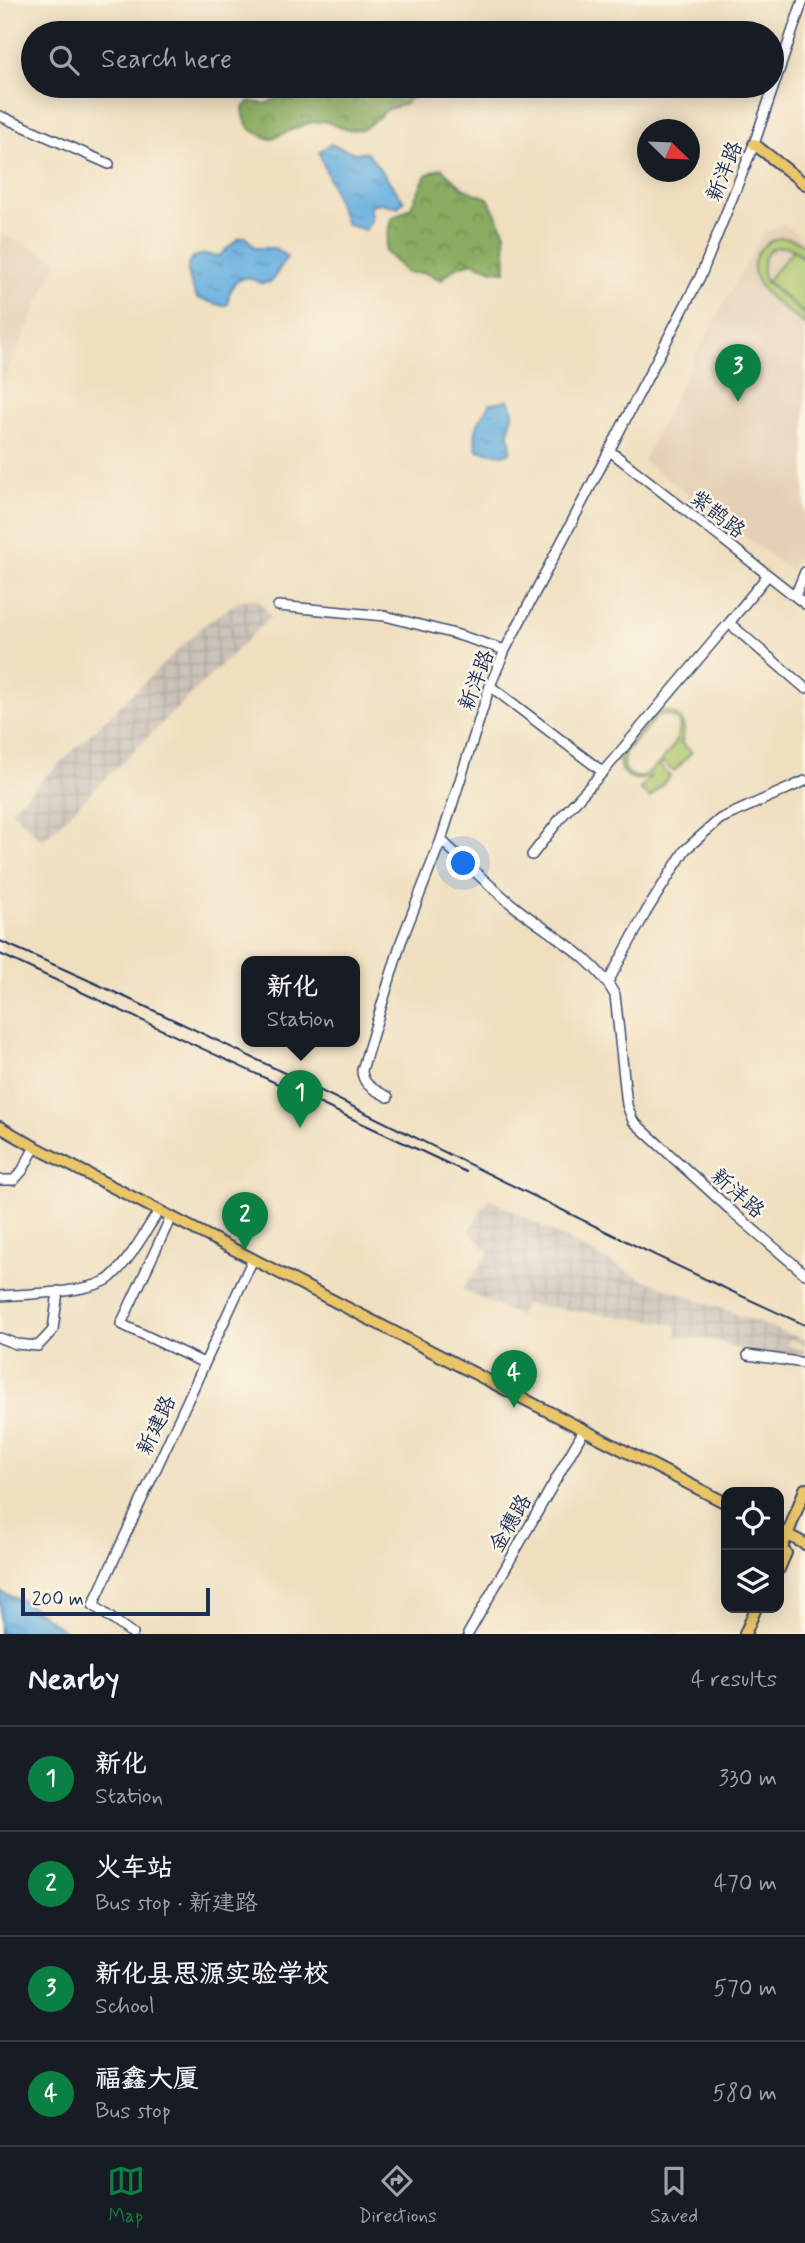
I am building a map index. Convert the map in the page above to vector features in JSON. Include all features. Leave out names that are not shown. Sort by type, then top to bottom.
[{"type":"main road","points":[[754,144],[805,184]]},
{"type":"main road","points":[[0,1127],[721,1500]]},
{"type":"main road","points":[[805,1489],[786,1534],[805,1544]]},
{"type":"main road","points":[[747,1634],[755,1613]]},
{"type":"main road","points":[[747,1634],[760,1613]]},
{"type":"street","name":"新洋路","points":[[784,56],[803,0]]},
{"type":"street","name":"新洋路","points":[[388,1097],[366,1085],[362,1070],[401,942],[441,840],[490,686],[505,650],[701,275],[770,98]]},
{"type":"street","points":[[0,116],[109,164]]},
{"type":"street","name":"紫鹊路","points":[[610,451],[805,604]]},
{"type":"street","points":[[794,596],[805,572]]},
{"type":"street","points":[[532,855],[768,575]]},
{"type":"street","points":[[278,606],[385,616],[505,650]]},
{"type":"street","points":[[729,623],[805,688]]},
{"type":"street","points":[[490,686],[603,772]]},
{"type":"street","points":[[441,840],[513,906],[576,952],[608,982],[646,912],[685,850],[720,819],[805,781]]},
{"type":"street","name":"新洋路","points":[[608,982],[615,995],[627,1105],[633,1121],[805,1274]]},
{"type":"street","points":[[0,1180],[14,1180],[35,1147]]},
{"type":"street","points":[[0,1296],[90,1288],[109,1280],[126,1261],[159,1211]]},
{"type":"street","points":[[171,1217],[121,1324],[204,1363]]},
{"type":"street","name":"新建路","points":[[133,1634],[93,1605],[253,1259]]},
{"type":"street","points":[[0,1338],[16,1344],[38,1346],[53,1331],[58,1291]]},
{"type":"street","points":[[748,1355],[805,1363]]},
{"type":"street","name":"金穗路","points":[[468,1634],[584,1430]]},
{"type":"shaded area","points":[[784,224],[805,241],[805,537],[791,571],[643,460],[701,345],[763,233]]},
{"type":"shaded area","points":[[0,233],[58,260],[0,387]]},
{"type":"shaded area","points":[[257,599],[271,616],[42,841],[11,810],[204,625],[240,600]]},
{"type":"shaded area","points":[[489,1198],[644,1280],[805,1340],[805,1345],[790,1339],[788,1346],[805,1351],[804,1359],[676,1336],[677,1324],[524,1304],[519,1316],[462,1290],[490,1253],[469,1231]]},
{"type":"green space","points":[[410,98],[405,104],[388,109],[364,129],[348,130],[324,121],[308,123],[270,139],[247,125],[243,108],[250,101],[265,104],[276,99]]},
{"type":"green space","points":[[441,168],[464,189],[488,198],[505,233],[506,271],[493,270],[472,262],[454,268],[442,280],[425,273],[406,273],[385,251],[391,219],[411,207],[426,175]]},
{"type":"green space","points":[[779,238],[793,239],[805,246],[805,258],[789,248],[772,249],[763,264],[764,276],[766,282],[805,315],[805,325],[778,305],[756,279],[755,259],[759,251],[764,245]]},
{"type":"green space","points":[[793,250],[805,260],[805,314],[767,281]]},
{"type":"green space","points":[[670,712],[682,721],[684,731],[681,743],[692,752],[674,772],[663,762],[660,766],[670,776],[650,798],[640,789],[651,776],[639,779],[629,777],[622,770],[619,757],[656,713]],"holes":[[[662,715],[675,718],[679,725],[678,735],[665,757],[647,774],[640,777],[629,774],[623,765],[625,752],[655,719]]]},
{"type":"water","points":[[330,144],[355,153],[367,152],[404,201],[398,207],[380,203],[370,206],[371,221],[365,230],[346,224],[319,152]]},
{"type":"water","points":[[246,237],[255,248],[275,248],[287,257],[271,282],[261,283],[247,277],[235,282],[228,304],[223,306],[197,298],[189,279],[188,264],[191,259],[206,254],[219,256],[239,238]]},
{"type":"water","points":[[508,400],[513,410],[509,429],[510,452],[504,455],[477,450],[476,431],[483,415],[490,404]]},
{"type":"water","points":[[0,1592],[23,1601],[69,1634],[0,1634]]},
{"type":"railway","points":[[0,941],[203,1034],[603,1230],[805,1325]]},
{"type":"railway","points":[[0,954],[466,1172]]},
{"type":"place","name":"新化县思源实验学校","points":[[738,402]]},
{"type":"place","name":"新化","points":[[300,1128]]},
{"type":"place","name":"火车站","points":[[245,1250]]},
{"type":"place","name":"福鑫大厦","points":[[514,1408]]}]
